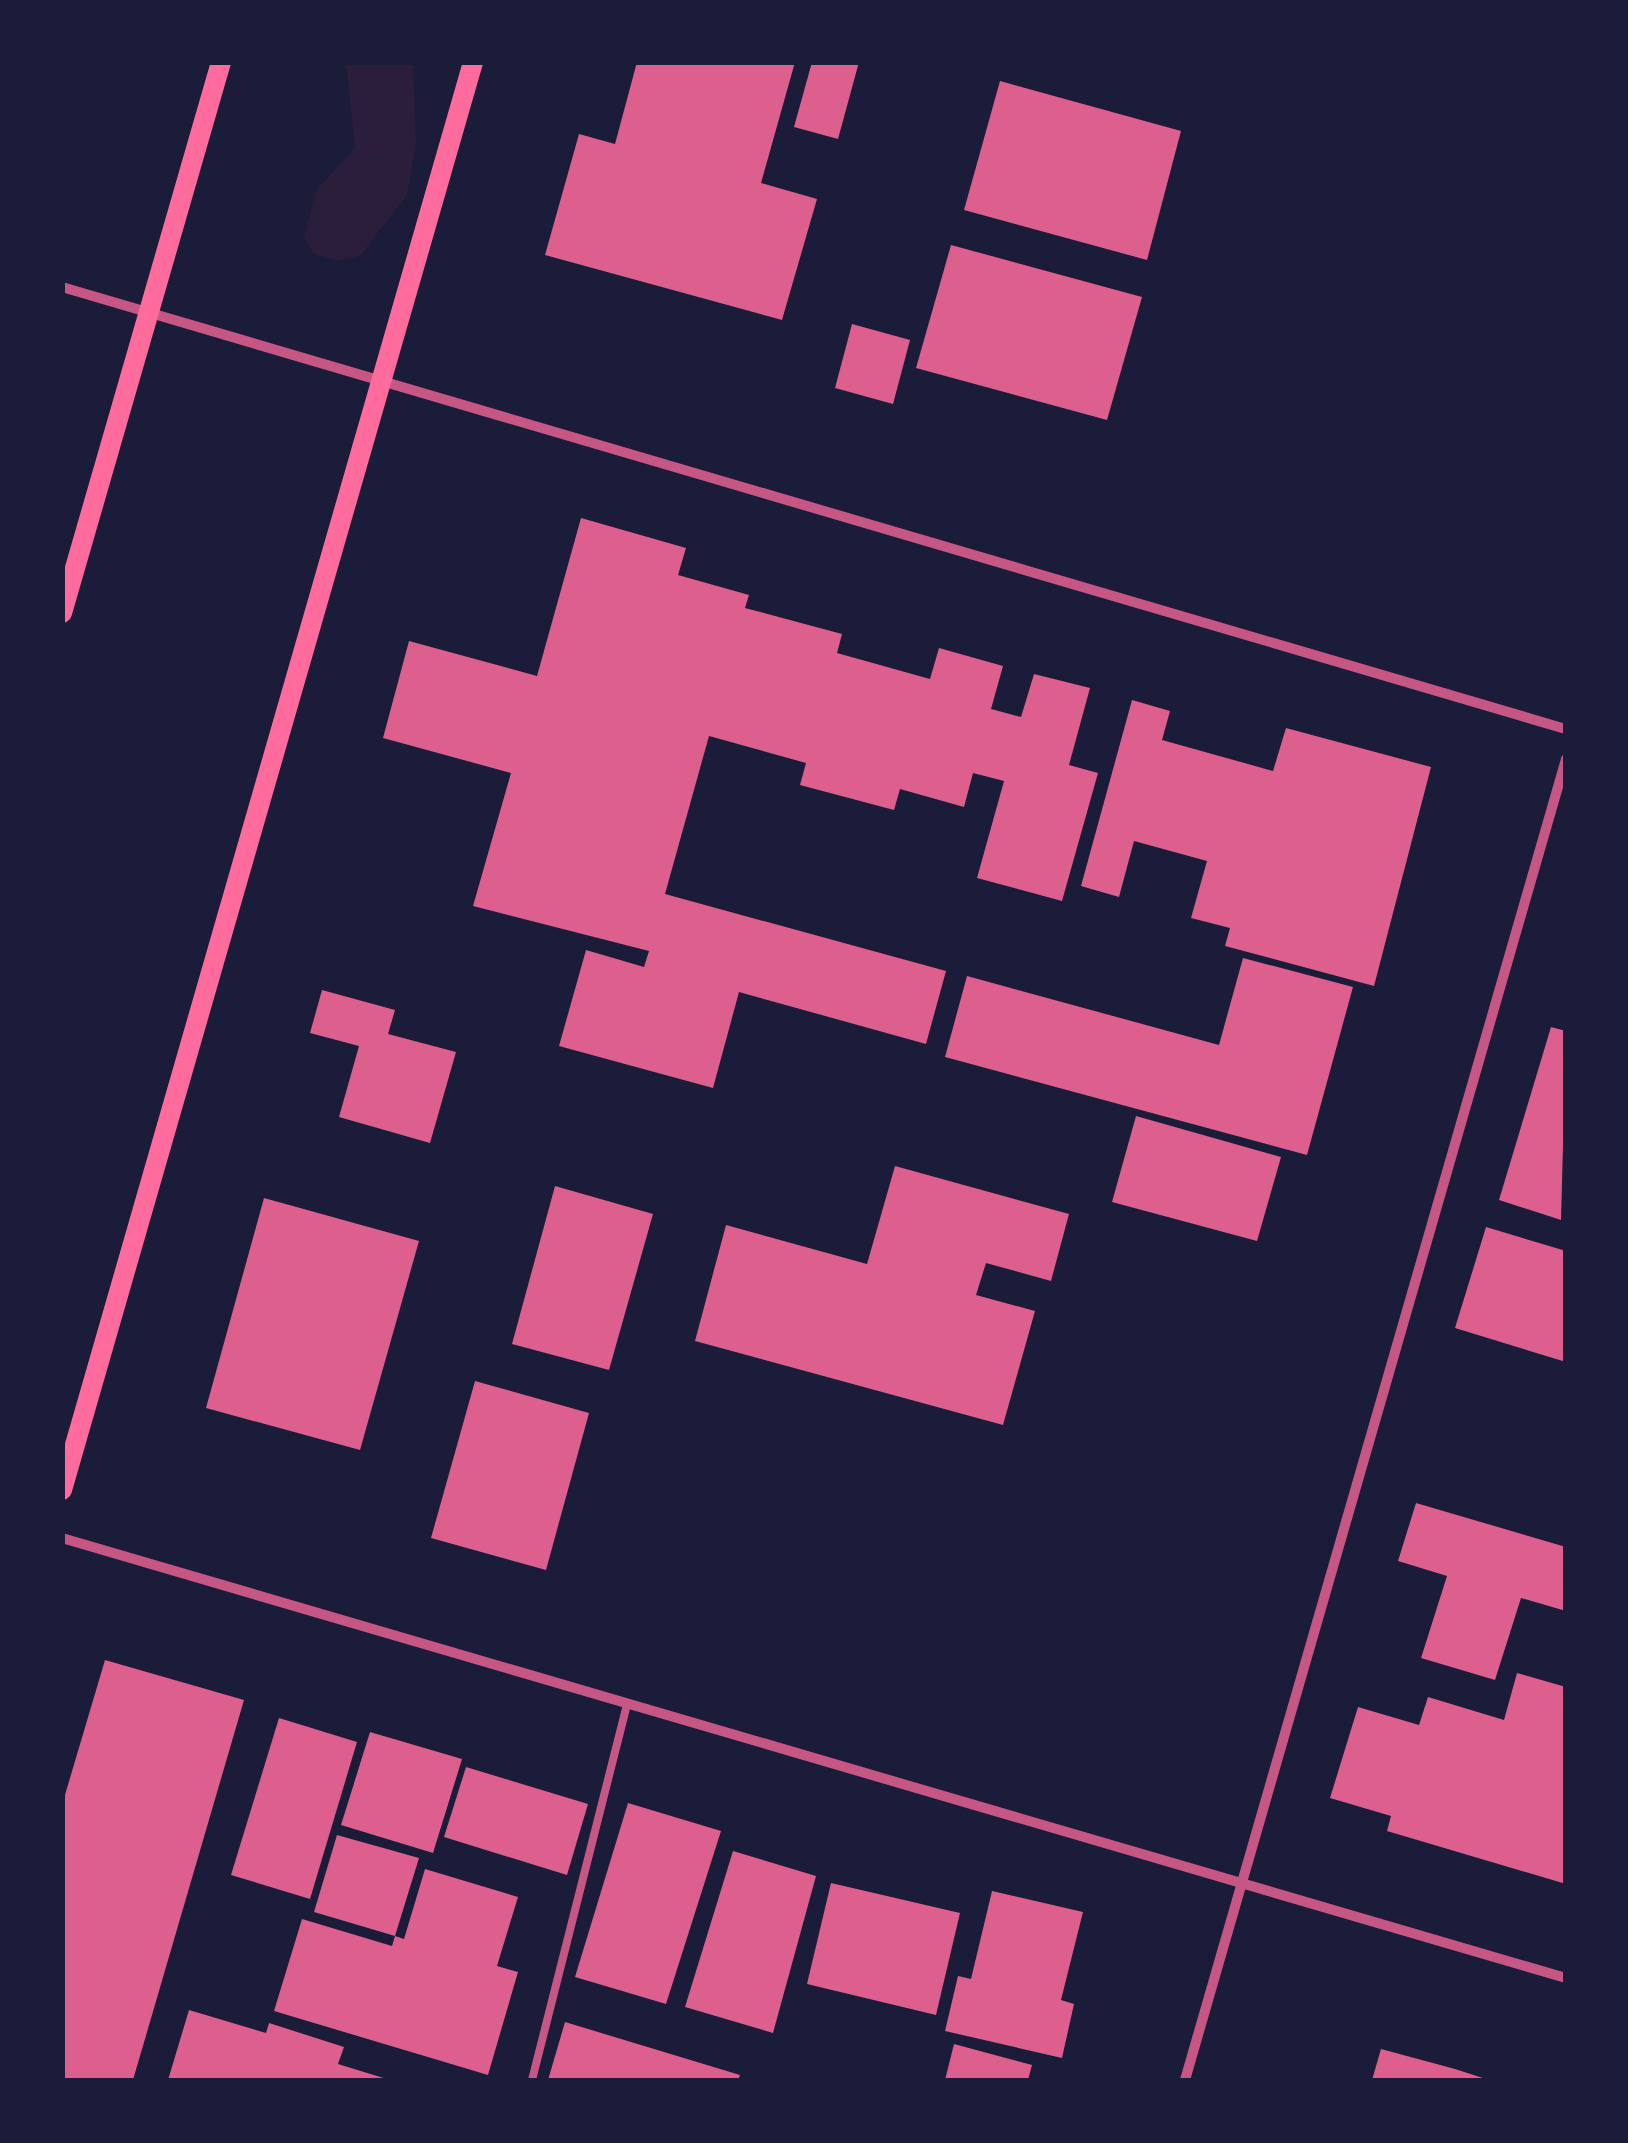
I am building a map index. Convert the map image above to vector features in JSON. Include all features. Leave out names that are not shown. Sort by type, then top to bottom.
[{"type":"main road","points":[[62,613],[222,62]]},
{"type":"main road","points":[[62,1490],[473,62]]},
{"type":"street","points":[[62,287],[380,385],[1566,729]]},
{"type":"street","points":[[1184,2080],[1566,759]]},
{"type":"street","points":[[62,1538],[1242,1887],[1566,1978]]},
{"type":"lane","points":[[532,2080],[628,1705]]},
{"type":"shaded area","points":[[346,63],[413,63],[416,143],[407,195],[360,256],[336,261],[313,253],[304,237],[316,190],[355,148]]},
{"type":"building","points":[[637,62],[795,62],[761,183],[817,199],[782,320],[545,255],[579,134],[615,144]]},
{"type":"building","points":[[812,62],[859,62],[838,139],[794,127]]},
{"type":"building","points":[[1000,81],[1181,131],[1147,260],[964,210]]},
{"type":"building","points":[[951,245],[1142,297],[1107,420],[916,368]]},
{"type":"building","points":[[852,324],[910,340],[893,404],[835,388]]},
{"type":"building","points":[[581,518],[686,548],[678,575],[749,595],[745,608],[842,634],[837,653],[930,679],[939,648],[1003,666],[991,709],[1021,717],[1034,674],[1090,688],[1069,765],[1098,773],[1062,901],[977,878],[1004,781],[973,773],[964,807],[900,789],[894,810],[800,785],[806,763],[709,736],[665,894],[946,971],[926,1044],[739,992],[713,1088],[559,1046],[586,950],[644,967],[649,951],[473,906],[511,773],[383,738],[409,641],[537,676]]},
{"type":"building","points":[[1132,700],[1170,711],[1162,740],[1273,771],[1286,728],[1431,767],[1374,986],[1225,946],[1230,928],[1191,918],[1207,861],[1134,841],[1119,897],[1081,886]]},
{"type":"building","points":[[1243,958],[1353,987],[1307,1155],[945,1057],[967,976],[1219,1045]]},
{"type":"building","points":[[322,990],[395,1010],[388,1034],[456,1052],[430,1143],[339,1117],[359,1046],[310,1033]]},
{"type":"building","points":[[1551,1027],[1566,1031],[1561,1220],[1499,1200]]},
{"type":"building","points":[[1136,1116],[1281,1157],[1257,1241],[1112,1202]]},
{"type":"building","points":[[895,1166],[1069,1214],[1051,1281],[986,1263],[976,1295],[1035,1311],[1003,1425],[695,1341],[726,1225],[867,1264]]},
{"type":"building","points":[[555,1186],[653,1214],[609,1370],[512,1344]]},
{"type":"building","points":[[264,1198],[419,1241],[360,1450],[206,1408]]},
{"type":"building","points":[[1486,1227],[1566,1251],[1566,1362],[1455,1328]]},
{"type":"building","points":[[475,1381],[589,1413],[546,1570],[431,1538]]},
{"type":"building","points":[[1416,1503],[1566,1547],[1566,1611],[1521,1598],[1495,1680],[1421,1658],[1447,1576],[1398,1561]]},
{"type":"building","points":[[105,1660],[244,1700],[133,2080],[62,2080],[62,1805]]},
{"type":"building","points":[[1517,1673],[1566,1687],[1566,1884],[1387,1831],[1391,1816],[1330,1798],[1358,1707],[1419,1725],[1428,1697],[1504,1720]]},
{"type":"building","points":[[279,1718],[357,1742],[310,1899],[231,1875]]},
{"type":"building","points":[[370,1732],[462,1759],[433,1853],[341,1825]]},
{"type":"building","points":[[466,1767],[588,1804],[567,1875],[444,1837]]},
{"type":"building","points":[[628,1803],[721,1831],[666,2004],[575,1977]]},
{"type":"building","points":[[337,1835],[419,1858],[395,1936],[314,1912]]},
{"type":"building","points":[[733,1851],[816,1876],[773,2033],[685,2007]]},
{"type":"building","points":[[425,1869],[518,1897],[497,1966],[518,1972],[488,2075],[274,2011],[302,1919],[392,1946],[395,1936],[404,1939]]},
{"type":"building","points":[[831,1883],[960,1913],[936,2015],[807,1984]]},
{"type":"building","points":[[992,1891],[1083,1912],[1061,2000],[1074,2004],[1062,2058],[945,2031],[958,1976],[971,1979]]},
{"type":"building","points":[[189,2010],[266,2033],[269,2023],[344,2047],[338,2064],[390,2080],[168,2080]]},
{"type":"building","points":[[565,2022],[740,2075],[738,2080],[548,2080]]},
{"type":"building","points":[[954,2044],[1032,2065],[1028,2080],[945,2080]]},
{"type":"building","points":[[1381,2049],[1455,2069],[1489,2080],[1372,2080]]}]
